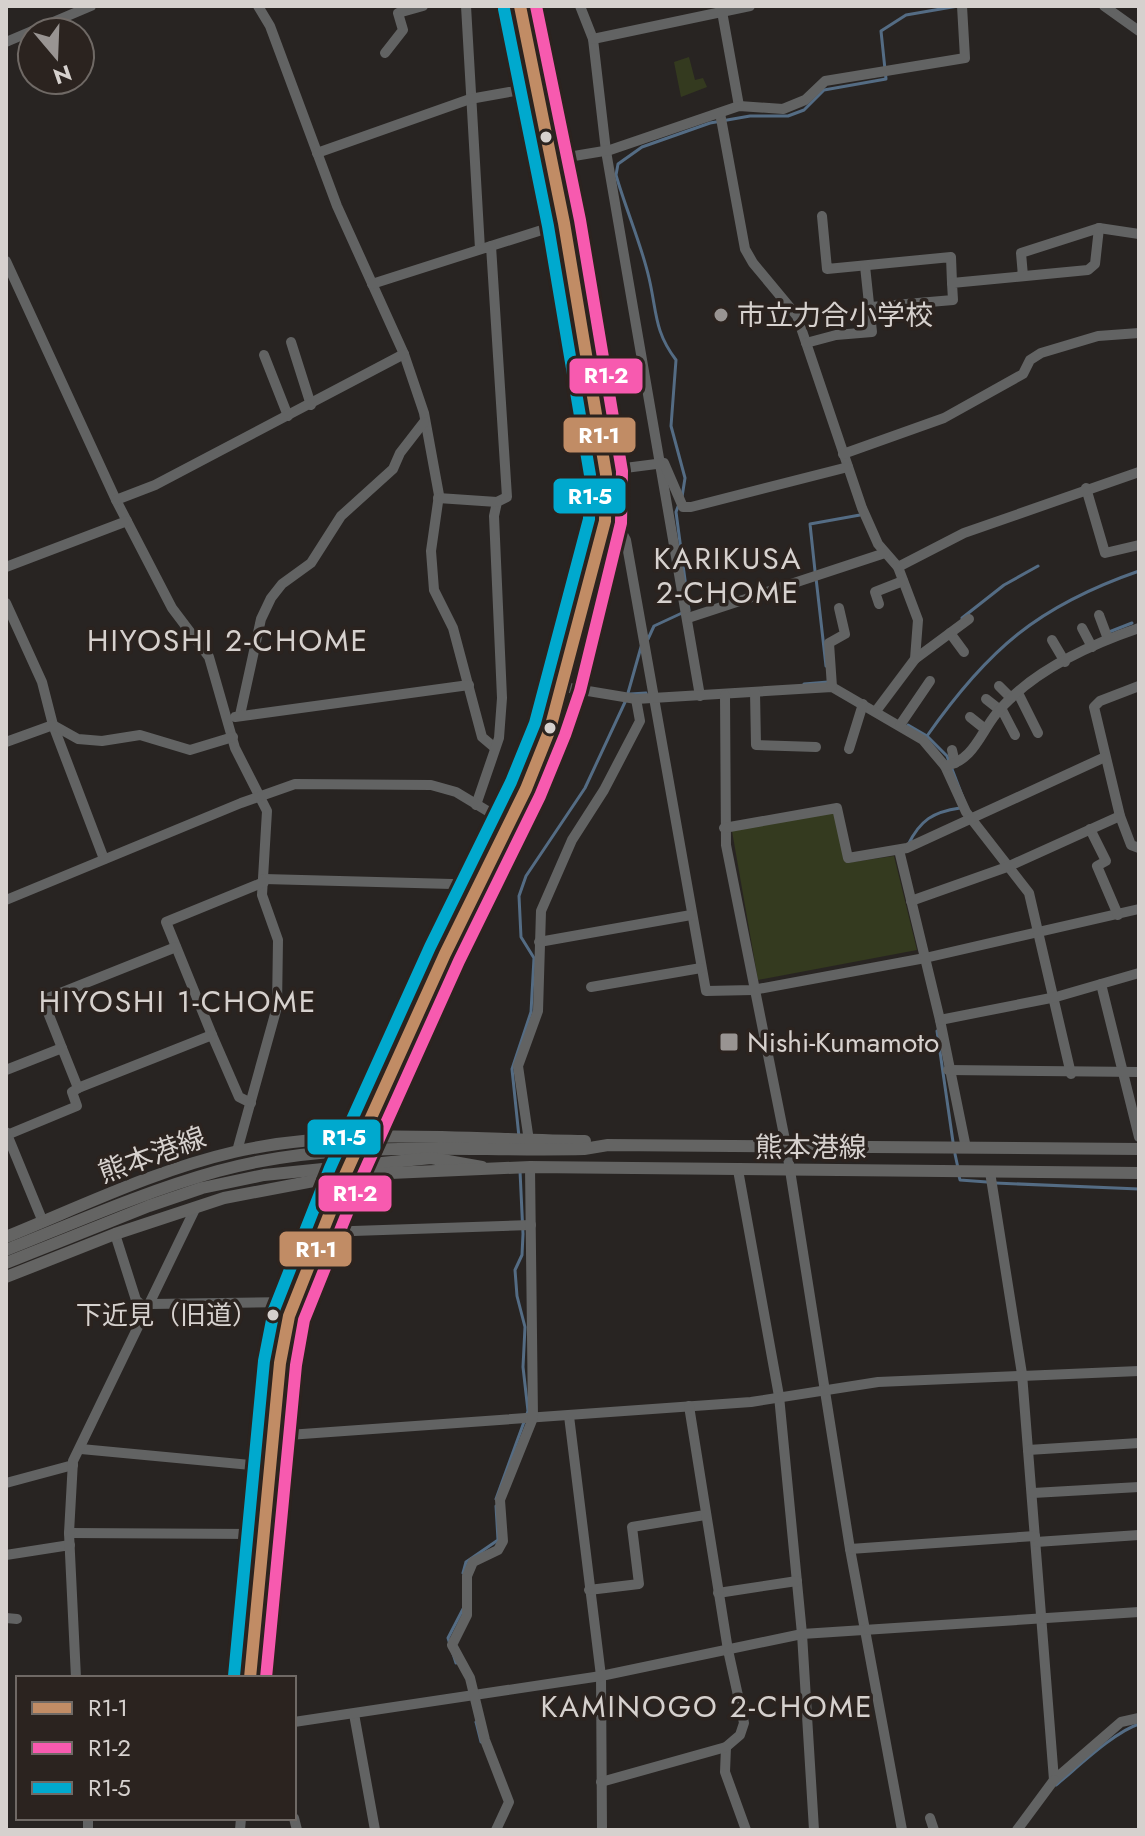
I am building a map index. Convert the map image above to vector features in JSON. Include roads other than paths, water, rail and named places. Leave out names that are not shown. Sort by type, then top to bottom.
[{"type":"main road","name":"熊本港線","points":[[6,1237],[195,1162],[237,1151],[363,1137],[608,1145],[1139,1149]]},
{"type":"main road","name":"熊本港線","points":[[6,1263],[93,1221],[218,1171],[305,1155],[357,1150],[584,1149],[608,1145]]},
{"type":"main road","name":"熊本港線","points":[[6,1250],[211,1186],[348,1170],[467,1172],[482,1167],[530,1167],[1139,1173]]},
{"type":"main road","name":"熊本港線","points":[[6,1277],[115,1234],[196,1207],[266,1187],[348,1170]]},
{"type":"street","points":[[6,42],[91,6]]},
{"type":"street","points":[[258,6],[270,26],[317,153],[404,354],[424,422],[438,498],[431,551],[434,590],[453,628],[482,737],[495,748]]},
{"type":"street","points":[[385,53],[403,30],[398,13],[423,6]]},
{"type":"street","points":[[438,498],[497,502],[507,497],[470,99],[466,6]]},
{"type":"street","points":[[250,1676],[280,1363],[294,1302],[348,1170],[545,741],[564,687],[605,521],[606,474],[564,223],[520,6]]},
{"type":"street","points":[[580,6],[593,39],[606,151],[700,696]]},
{"type":"street","points":[[593,39],[721,9],[750,6]]},
{"type":"street","points":[[550,160],[606,151],[739,106],[783,109],[805,100],[825,81],[965,58],[962,6]]},
{"type":"street","points":[[1104,6],[1139,31]]},
{"type":"street","points":[[721,9],[739,106]]},
{"type":"street","points":[[317,153],[470,99],[538,87]]},
{"type":"street","points":[[720,113],[745,249],[753,263],[788,302],[806,343],[862,508],[885,553],[898,567],[920,630],[915,659]]},
{"type":"street","points":[[822,216],[827,269],[951,257],[953,300],[871,307]]},
{"type":"street","points":[[372,284],[564,223]]},
{"type":"street","points":[[952,283],[1088,270],[1095,264],[1099,228]]},
{"type":"street","points":[[1023,276],[1021,253],[1099,228],[1139,234]]},
{"type":"street","points":[[6,261],[116,500],[172,608],[209,657],[235,717]]},
{"type":"street","points":[[806,343],[836,335],[872,332],[865,266]]},
{"type":"street","points":[[843,454],[944,418],[1014,381],[1041,353],[1098,336],[1139,333]]},
{"type":"street","points":[[291,342],[311,405]]},
{"type":"street","points":[[116,500],[155,485],[404,354]]},
{"type":"street","points":[[264,355],[288,416]]},
{"type":"street","points":[[237,1151],[277,1007],[279,953],[262,895],[267,811],[233,737],[235,717],[261,619],[271,598],[282,584],[311,563],[351,506],[393,469],[400,453],[424,422]]},
{"type":"street","points":[[625,468],[664,463],[683,507],[848,467]]},
{"type":"street","points":[[898,567],[964,533],[1139,472]]},
{"type":"street","points":[[1086,488],[1105,553],[1139,545]]},
{"type":"street","points":[[476,805],[499,738],[502,698],[494,516],[497,502]]},
{"type":"street","points":[[6,567],[127,521]]},
{"type":"street","points":[[605,521],[618,525],[626,540],[706,991],[753,990],[925,958],[1041,934],[1139,909]]},
{"type":"street","points":[[688,618],[885,553]]},
{"type":"street","points":[[879,604],[875,592],[903,581]]},
{"type":"street","points":[[6,603],[42,682],[53,725],[104,859]]},
{"type":"street","points":[[832,687],[829,643],[845,634],[839,608]]},
{"type":"street","points":[[1099,615],[1108,639]]},
{"type":"street","points":[[876,711],[915,659],[969,619]]},
{"type":"street","points":[[1082,628],[1092,647]]},
{"type":"street","points":[[950,765],[968,755],[985,729],[1015,695],[1092,647],[1139,628]]},
{"type":"street","points":[[950,633],[964,652]]},
{"type":"street","points":[[1052,640],[1065,662]]},
{"type":"street","points":[[900,725],[930,681]]},
{"type":"street","points":[[235,717],[469,685]]},
{"type":"street","points":[[999,686],[1015,695],[1038,733]]},
{"type":"street","points":[[1139,686],[1094,705],[1120,816],[1131,845],[1139,848]]},
{"type":"street","points":[[564,687],[636,699],[832,687],[900,725],[930,746],[950,765],[971,819],[1029,893],[1056,997],[1071,1074]]},
{"type":"street","points":[[755,692],[756,745],[816,747]]},
{"type":"street","points":[[725,695],[724,828],[753,990],[786,1145],[850,1549],[902,1830]]},
{"type":"street","points":[[529,1141],[518,1066],[538,1011],[541,911],[557,869],[640,721],[636,699]]},
{"type":"street","points":[[986,699],[1001,709],[1015,735]]},
{"type":"street","points":[[849,749],[863,704]]},
{"type":"street","points":[[970,717],[985,729]]},
{"type":"street","points":[[6,742],[53,725],[78,739],[102,741],[140,735],[190,750],[233,737]]},
{"type":"street","points":[[950,765],[952,750]]},
{"type":"street","points":[[724,828],[837,808],[848,858],[899,850],[1105,757]]},
{"type":"street","points":[[6,900],[295,784],[382,782],[431,785],[456,792],[509,824]]},
{"type":"street","points":[[911,901],[1007,867],[1120,816]]},
{"type":"street","points":[[1090,829],[1106,861],[1097,866],[1118,915]]},
{"type":"street","points":[[899,850],[940,1020],[966,1148]]},
{"type":"street","points":[[251,1103],[239,1097],[166,922],[264,880],[452,884],[473,895]]},
{"type":"street","points":[[539,942],[691,915]]},
{"type":"street","points":[[80,1087],[43,1000],[176,947]]},
{"type":"street","points":[[591,987],[701,968]]},
{"type":"street","points":[[940,1020],[1056,997],[1139,973]]},
{"type":"street","points":[[1101,984],[1139,1137]]},
{"type":"street","points":[[43,1222],[7,1134],[77,1106],[72,1092],[80,1087],[212,1035]]},
{"type":"street","points":[[6,1070],[62,1048]]},
{"type":"street","points":[[948,1070],[1071,1074],[1139,1072]]},
{"type":"street","points":[[496,1830],[509,1802],[485,1740],[476,1695],[455,1653],[453,1637],[467,1615],[467,1576],[473,1562],[498,1550],[503,1541],[500,1500],[533,1418],[530,1167]]},
{"type":"street","points":[[738,1170],[779,1396],[802,1634],[814,1830]]},
{"type":"street","points":[[990,1172],[1022,1374],[1054,1780]]},
{"type":"street","points":[[76,1676],[69,1533],[73,1465],[196,1207]]},
{"type":"street","points":[[323,1232],[531,1225]]},
{"type":"street","points":[[115,1234],[136,1300],[148,1307],[294,1302]]},
{"type":"street","points":[[274,1436],[689,1406],[779,1396],[825,1387],[1022,1374],[1139,1371]]},
{"type":"street","points":[[601,1782],[726,1747],[740,1735],[744,1723],[718,1593],[689,1406]]},
{"type":"street","points":[[569,1416],[601,1676],[602,1830]]},
{"type":"street","points":[[1028,1450],[1139,1443]]},
{"type":"street","points":[[81,1449],[272,1467]]},
{"type":"street","points":[[6,1483],[73,1465]]},
{"type":"street","points":[[1033,1493],[1139,1487]]},
{"type":"street","points":[[589,1590],[639,1584],[632,1527],[705,1515]]},
{"type":"street","points":[[69,1533],[266,1534]]},
{"type":"street","points":[[850,1549],[1139,1535]]},
{"type":"street","points":[[6,1555],[70,1545]]},
{"type":"street","points":[[718,1593],[797,1581]]},
{"type":"street","points":[[296,1722],[601,1676],[802,1634],[1139,1612]]},
{"type":"street","points":[[354,1714],[375,1830]]},
{"type":"street","points":[[1017,1830],[1054,1780],[1121,1722],[1139,1718]]},
{"type":"street","points":[[726,1747],[725,1772],[746,1830]]},
{"type":"street","points":[[930,1818],[934,1830]]},
{"type":"waterway","points":[[682,497],[685,478],[671,426],[676,360],[660,330],[646,265],[616,175],[618,164],[642,147],[710,123],[750,116],[788,116],[804,110],[824,90],[886,79],[881,31],[906,15],[958,6]]},
{"type":"waterway","points":[[679,504],[676,512],[689,610]]},
{"type":"waterway","points":[[815,571],[810,524],[860,515]]},
{"type":"waterway","points":[[962,618],[1004,585],[1038,566]]},
{"type":"waterway","points":[[965,803],[947,756],[927,736],[949,705],[994,655],[1018,634],[1072,599],[1139,571]]},
{"type":"waterway","points":[[816,578],[826,666]]},
{"type":"waterway","points":[[648,639],[654,626],[682,613]]},
{"type":"waterway","points":[[1109,632],[1132,623]]},
{"type":"waterway","points":[[628,693],[641,647]]},
{"type":"waterway","points":[[804,684],[828,682]]},
{"type":"waterway","points":[[630,694],[646,693]]},
{"type":"waterway","points":[[519,1137],[512,1069],[531,1012],[534,958],[521,937],[519,896],[526,876],[585,788],[626,700]]},
{"type":"waterway","points":[[908,725],[927,736]]},
{"type":"waterway","points":[[908,845],[917,829],[928,819],[960,808]]},
{"type":"waterway","points":[[937,1031],[953,1142]]},
{"type":"waterway","points":[[955,1154],[958,1168]]},
{"type":"waterway","points":[[496,1499],[528,1411],[523,1367],[525,1327],[517,1296],[515,1270],[522,1255],[520,1171]]},
{"type":"waterway","points":[[959,1176],[960,1180],[987,1182]]},
{"type":"waterway","points":[[995,1183],[1139,1189]]},
{"type":"waterway","points":[[463,1573],[466,1562],[498,1540],[496,1506]]},
{"type":"waterway","points":[[456,1663],[448,1638],[463,1609]]},
{"type":"waterway","points":[[476,1722],[481,1742]]},
{"type":"waterway","points":[[1056,1785],[1108,1742],[1139,1724]]},
{"type":"place","name":"市立力合小学校","points":[[721,315]]},
{"type":"place","name":"Nishi-Kumamoto","points":[[729,1042]]},
{"type":"place","name":"下近見（旧道）","points":[[273,1315]]},
{"type":"district","name":"KARIKUSA 2-CHOME","points":[[728,575]]},
{"type":"district","name":"HIYOSHI 2-CHOME","points":[[228,640]]},
{"type":"district","name":"HIYOSHI 1-CHOME","points":[[178,1001]]},
{"type":"district","name":"KAMINOGO 2-CHOME","points":[[707,1706]]}]
